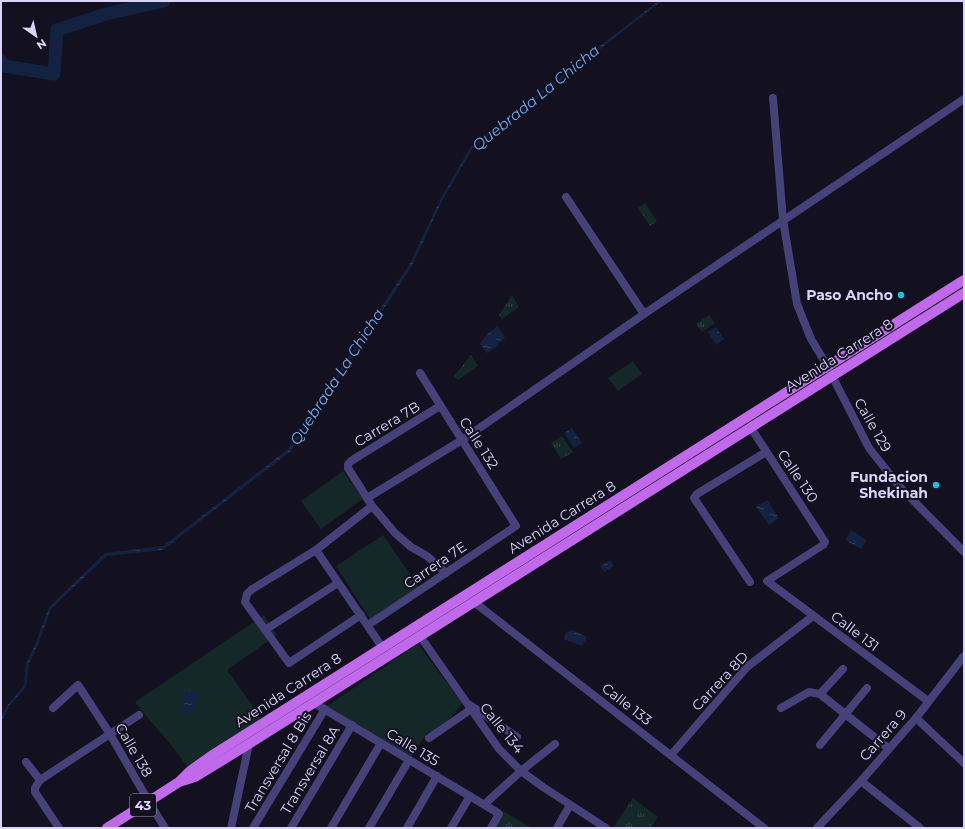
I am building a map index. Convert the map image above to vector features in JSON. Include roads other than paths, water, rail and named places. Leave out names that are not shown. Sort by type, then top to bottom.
[{"type":"main road","name":"Avenida Carrera 8","points":[[107,828],[179,782],[190,770],[211,756],[964,280]]},
{"type":"main road","name":"Avenida Carrera 8","points":[[179,782],[195,777],[249,744],[964,293]]},
{"type":"street","points":[[773,98],[783,220],[797,304],[811,339],[827,366]]},
{"type":"street","points":[[446,573],[427,556],[411,547],[395,533],[367,498],[462,440],[644,314],[964,99]]},
{"type":"street","points":[[566,197],[644,314]]},
{"type":"street","name":"Calle 129","points":[[827,366],[869,448],[899,486],[964,552]]},
{"type":"street","name":"Calle 132","points":[[420,373],[516,526]]},
{"type":"street","name":"Carrera 7B","points":[[367,498],[348,468],[348,464],[440,406]]},
{"type":"street","name":"Calle 130","points":[[751,428],[825,542],[823,545],[767,581]]},
{"type":"street","points":[[750,582],[694,498],[697,494],[766,452]]},
{"type":"street","points":[[361,615],[289,663],[245,602],[247,594],[251,590],[316,550],[372,506]]},
{"type":"street","name":"Carrera 7E","points":[[368,625],[516,526]]},
{"type":"street","points":[[316,550],[382,647]]},
{"type":"street","name":"Calle 131","points":[[767,581],[928,701]]},
{"type":"street","points":[[265,630],[338,583]]},
{"type":"street","name":"Calle 133","points":[[474,602],[764,828]]},
{"type":"street","name":"Carrera 8D","points":[[671,755],[747,667],[813,616]]},
{"type":"street","name":"Calle 134","points":[[420,636],[499,749],[521,771],[543,788],[606,828]]},
{"type":"street","name":"Carrera 9","points":[[817,828],[861,781],[888,748],[916,718],[964,656]]},
{"type":"street","points":[[820,694],[843,669]]},
{"type":"street","name":"Calle 138","points":[[53,708],[78,685],[110,734],[165,828]]},
{"type":"street","points":[[820,745],[867,688]]},
{"type":"street","points":[[781,708],[809,692],[820,694],[888,748]]},
{"type":"street","name":"Calle 135","points":[[314,703],[498,813],[499,814],[491,828]]},
{"type":"street","points":[[429,738],[468,706],[517,737]]},
{"type":"street","name":"Transversal 8 Bis","points":[[253,828],[324,709]]},
{"type":"street","points":[[59,828],[35,792],[35,788],[40,780],[139,715]]},
{"type":"street","points":[[916,718],[964,763]]},
{"type":"street","name":"Transversal 8A","points":[[291,828],[352,725]]},
{"type":"street","points":[[331,828],[381,743]]},
{"type":"street","points":[[231,828],[249,744]]},
{"type":"street","points":[[488,801],[521,771],[555,744]]},
{"type":"street","points":[[369,828],[409,760]]},
{"type":"street","points":[[26,762],[40,780]]},
{"type":"street","points":[[407,828],[437,776]]},
{"type":"street","points":[[861,781],[920,828]]},
{"type":"street","points":[[451,828],[470,796]]},
{"type":"street","points":[[557,828],[570,804]]},
{"type":"water","name":"Quebrada La Chicha","points":[[658,1],[662,1],[473,148],[443,199],[412,266],[291,451],[163,550],[107,556],[51,609],[38,645],[29,663],[26,687],[9,707],[1,722],[1,717],[6,707],[24,685],[26,663],[35,645],[49,607],[105,553],[163,546],[288,449],[409,265],[441,198],[471,146]]},
{"type":"water","points":[[498,326],[505,338],[498,343],[499,345],[487,353],[480,344],[487,334]]},
{"type":"water","points":[[716,327],[724,339],[716,345],[708,332]]},
{"type":"water","points":[[572,428],[582,443],[574,448],[564,433]]},
{"type":"water","points":[[767,500],[779,518],[769,525],[756,507]]},
{"type":"water","points":[[851,530],[867,540],[861,549],[845,540]]},
{"type":"water","points":[[610,560],[614,566],[604,572],[600,566]]},
{"type":"water","points":[[573,630],[587,637],[582,646],[564,639],[566,632]]},
{"type":"water","points":[[186,690],[198,693],[192,714],[181,712]]},
{"type":"waterway","points":[[1,61],[4,66],[54,74],[57,30],[106,14],[164,1]]},
{"type":"place","name":"Paso Ancho","points":[[901,295]]},
{"type":"place","name":"Fundacion Shekinah","points":[[936,485]]}]
